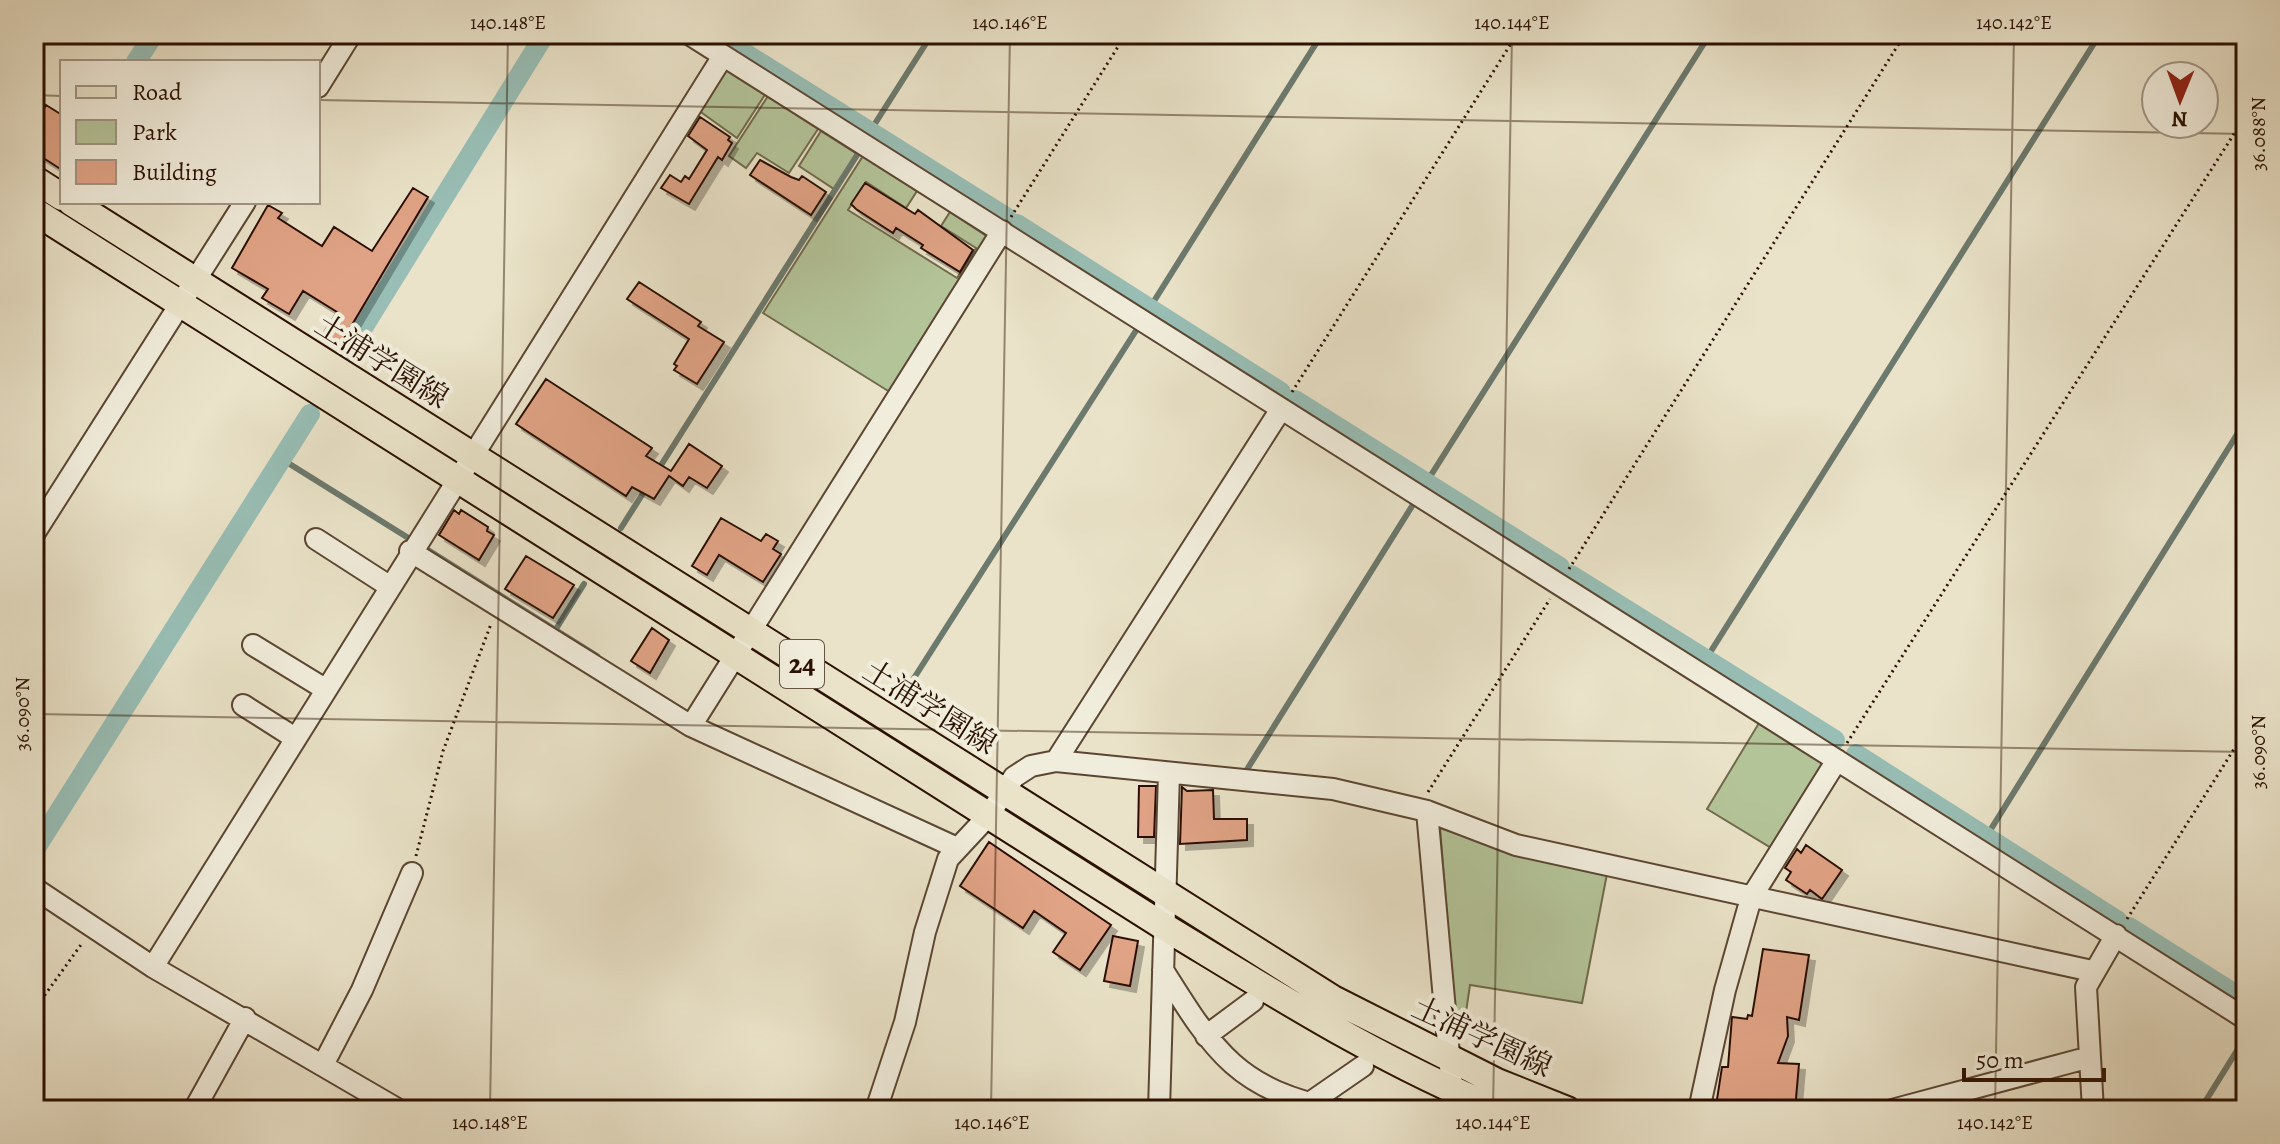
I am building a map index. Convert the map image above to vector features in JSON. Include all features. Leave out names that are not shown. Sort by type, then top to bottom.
[{"type":"main road","points":[[34,179],[60,196]]},
{"type":"main road","name":"土浦学園線","points":[[74,204],[1333,999],[1450,1060],[1567,1110]]},
{"type":"main road","name":"土浦学園線","points":[[34,211],[1163,926],[1453,1100],[1500,1110]]},
{"type":"street","points":[[320,84],[351,34]]},
{"type":"street","points":[[689,34],[2246,1019]]},
{"type":"street","points":[[153,967],[410,551],[723,56]]},
{"type":"street","points":[[34,534],[244,204]]},
{"type":"street","points":[[691,726],[1002,231]]},
{"type":"street","points":[[1056,761],[1281,409]]},
{"type":"street","points":[[316,539],[389,586]]},
{"type":"street","points":[[410,551],[691,726],[957,848]]},
{"type":"street","points":[[253,645],[325,689]]},
{"type":"street","points":[[243,705],[295,738]]},
{"type":"street","points":[[1699,1110],[1725,990],[1751,898],[1837,760]]},
{"type":"street","points":[[876,1110],[905,1022],[925,932],[948,859],[989,815],[1014,777],[1031,766],[1056,761],[1333,789],[1427,811],[1516,845],[2092,971]]},
{"type":"street","points":[[1159,1110],[1169,773]]},
{"type":"street","points":[[1427,811],[1453,1100]]},
{"type":"street","points":[[323,1065],[362,990],[412,873]]},
{"type":"street","points":[[34,888],[153,967],[399,1110]]},
{"type":"street","points":[[2093,1110],[2086,987],[2092,971],[2116,935]]},
{"type":"street","points":[[1162,969],[1226,1062],[1245,1076],[1308,1104],[1339,1110]]},
{"type":"street","points":[[1206,1036],[1253,1001]]},
{"type":"street","points":[[194,1110],[245,1018]]},
{"type":"street","points":[[1892,1110],[2090,1057]]},
{"type":"street","points":[[1308,1104],[1363,1066]]},
{"type":"path","points":[[1002,231],[1126,34]]},
{"type":"path","points":[[1281,409],[1517,34]]},
{"type":"path","points":[[1427,811],[1425,797],[1905,34]]},
{"type":"path","points":[[1837,760],[2246,115]]},
{"type":"path","points":[[412,873],[443,751],[498,605]]},
{"type":"path","points":[[2116,935],[2246,730]]},
{"type":"path","points":[[34,1010],[92,929]]},
{"type":"green space","points":[[726,67],[766,93],[737,138],[698,110]]},
{"type":"green space","points":[[768,96],[818,129],[789,173],[757,153],[746,168],[729,156]]},
{"type":"green space","points":[[821,131],[857,154],[834,189],[799,166]]},
{"type":"green space","points":[[863,156],[917,191],[906,208],[866,182],[848,210],[957,278],[976,248],[941,226],[950,212],[991,239],[893,394],[763,313]]},
{"type":"green space","points":[[1759,723],[1824,762],[1773,849],[1707,809]]},
{"type":"green space","points":[[1440,828],[1513,851],[1607,874],[1582,1003],[1470,985],[1466,1012],[1455,1013]]},
{"type":"building","points":[[46,105],[60,114],[60,169],[34,152],[34,126]]},
{"type":"building","points":[[700,117],[730,137],[728,140],[732,143],[722,160],[718,157],[689,204],[661,188],[670,175],[681,182],[685,176],[689,179],[707,150],[688,136]]},
{"type":"building","points":[[760,160],[791,177],[799,180],[802,176],[826,192],[811,215],[750,175]]},
{"type":"building","points":[[865,183],[915,214],[918,210],[973,250],[960,272],[896,228],[893,233],[856,209],[851,204]]},
{"type":"building","points":[[413,188],[428,197],[340,345],[323,334],[337,312],[303,291],[289,314],[262,298],[268,289],[232,268],[268,205],[282,213],[278,218],[322,246],[334,227],[372,251]]},
{"type":"building","points":[[639,282],[701,322],[698,326],[724,342],[697,384],[674,370],[677,366],[674,364],[689,339],[627,299]]},
{"type":"building","points":[[546,379],[652,448],[646,456],[671,471],[689,444],[722,466],[707,488],[689,477],[683,486],[669,476],[654,499],[632,487],[626,496],[516,424]]},
{"type":"building","points":[[454,510],[459,514],[461,510],[488,527],[487,531],[494,535],[479,560],[439,535]]},
{"type":"building","points":[[721,518],[761,541],[766,534],[778,541],[773,549],[781,554],[763,582],[719,555],[707,575],[692,566]]},
{"type":"building","points":[[526,556],[574,585],[553,618],[505,589]]},
{"type":"building","points":[[652,628],[669,640],[650,673],[631,661]]},
{"type":"building","points":[[1139,786],[1156,786],[1154,837],[1138,837]]},
{"type":"building","points":[[1182,787],[1187,791],[1213,790],[1214,819],[1247,819],[1247,840],[1180,844]]},
{"type":"building","points":[[989,842],[1111,925],[1080,970],[1053,952],[1066,933],[1034,911],[1023,928],[960,886]]},
{"type":"building","points":[[1806,845],[1842,870],[1822,899],[1810,890],[1807,894],[1786,880],[1791,872],[1785,868],[1797,849],[1801,853]]},
{"type":"building","points":[[1113,936],[1138,941],[1130,986],[1104,981]]},
{"type":"building","points":[[1763,949],[1809,955],[1799,1020],[1787,1017],[1788,1036],[1778,1063],[1799,1064],[1795,1110],[1735,1110],[1716,1106],[1722,1067],[1728,1067],[1732,1017],[1747,1019],[1748,1015],[1752,1016]]},
{"type":"waterway","points":[[137,60],[154,34]]},
{"type":"waterway","points":[[348,352],[545,34]]},
{"type":"waterway","points":[[716,34],[724,39]]},
{"type":"waterway","points":[[869,133],[932,34]]},
{"type":"waterway","points":[[1149,309],[1322,34]]},
{"type":"waterway","points":[[1426,483],[1710,34]]},
{"type":"waterway","points":[[1706,659],[2100,34]]},
{"type":"waterway","points":[[740,50],[1006,217]]},
{"type":"waterway","points":[[658,470],[859,152]]},
{"type":"waterway","points":[[1017,224],[1281,392]]},
{"type":"waterway","points":[[900,700],[1137,329]]},
{"type":"waterway","points":[[1295,400],[1560,567]]},
{"type":"waterway","points":[[34,851],[310,414]]},
{"type":"waterway","points":[[1986,837],[2246,420]]},
{"type":"waterway","points":[[280,458],[410,539]]},
{"type":"waterway","points":[[621,528],[647,487]]},
{"type":"waterway","points":[[1246,771],[1414,503]]},
{"type":"waterway","points":[[420,545],[597,656]]},
{"type":"waterway","points":[[1571,575],[1835,740]]},
{"type":"waterway","points":[[556,629],[584,584]]},
{"type":"waterway","points":[[1856,754],[2118,921]]},
{"type":"waterway","points":[[2129,927],[2246,1001]]},
{"type":"waterway","points":[[2200,1110],[2246,1036]]}]
